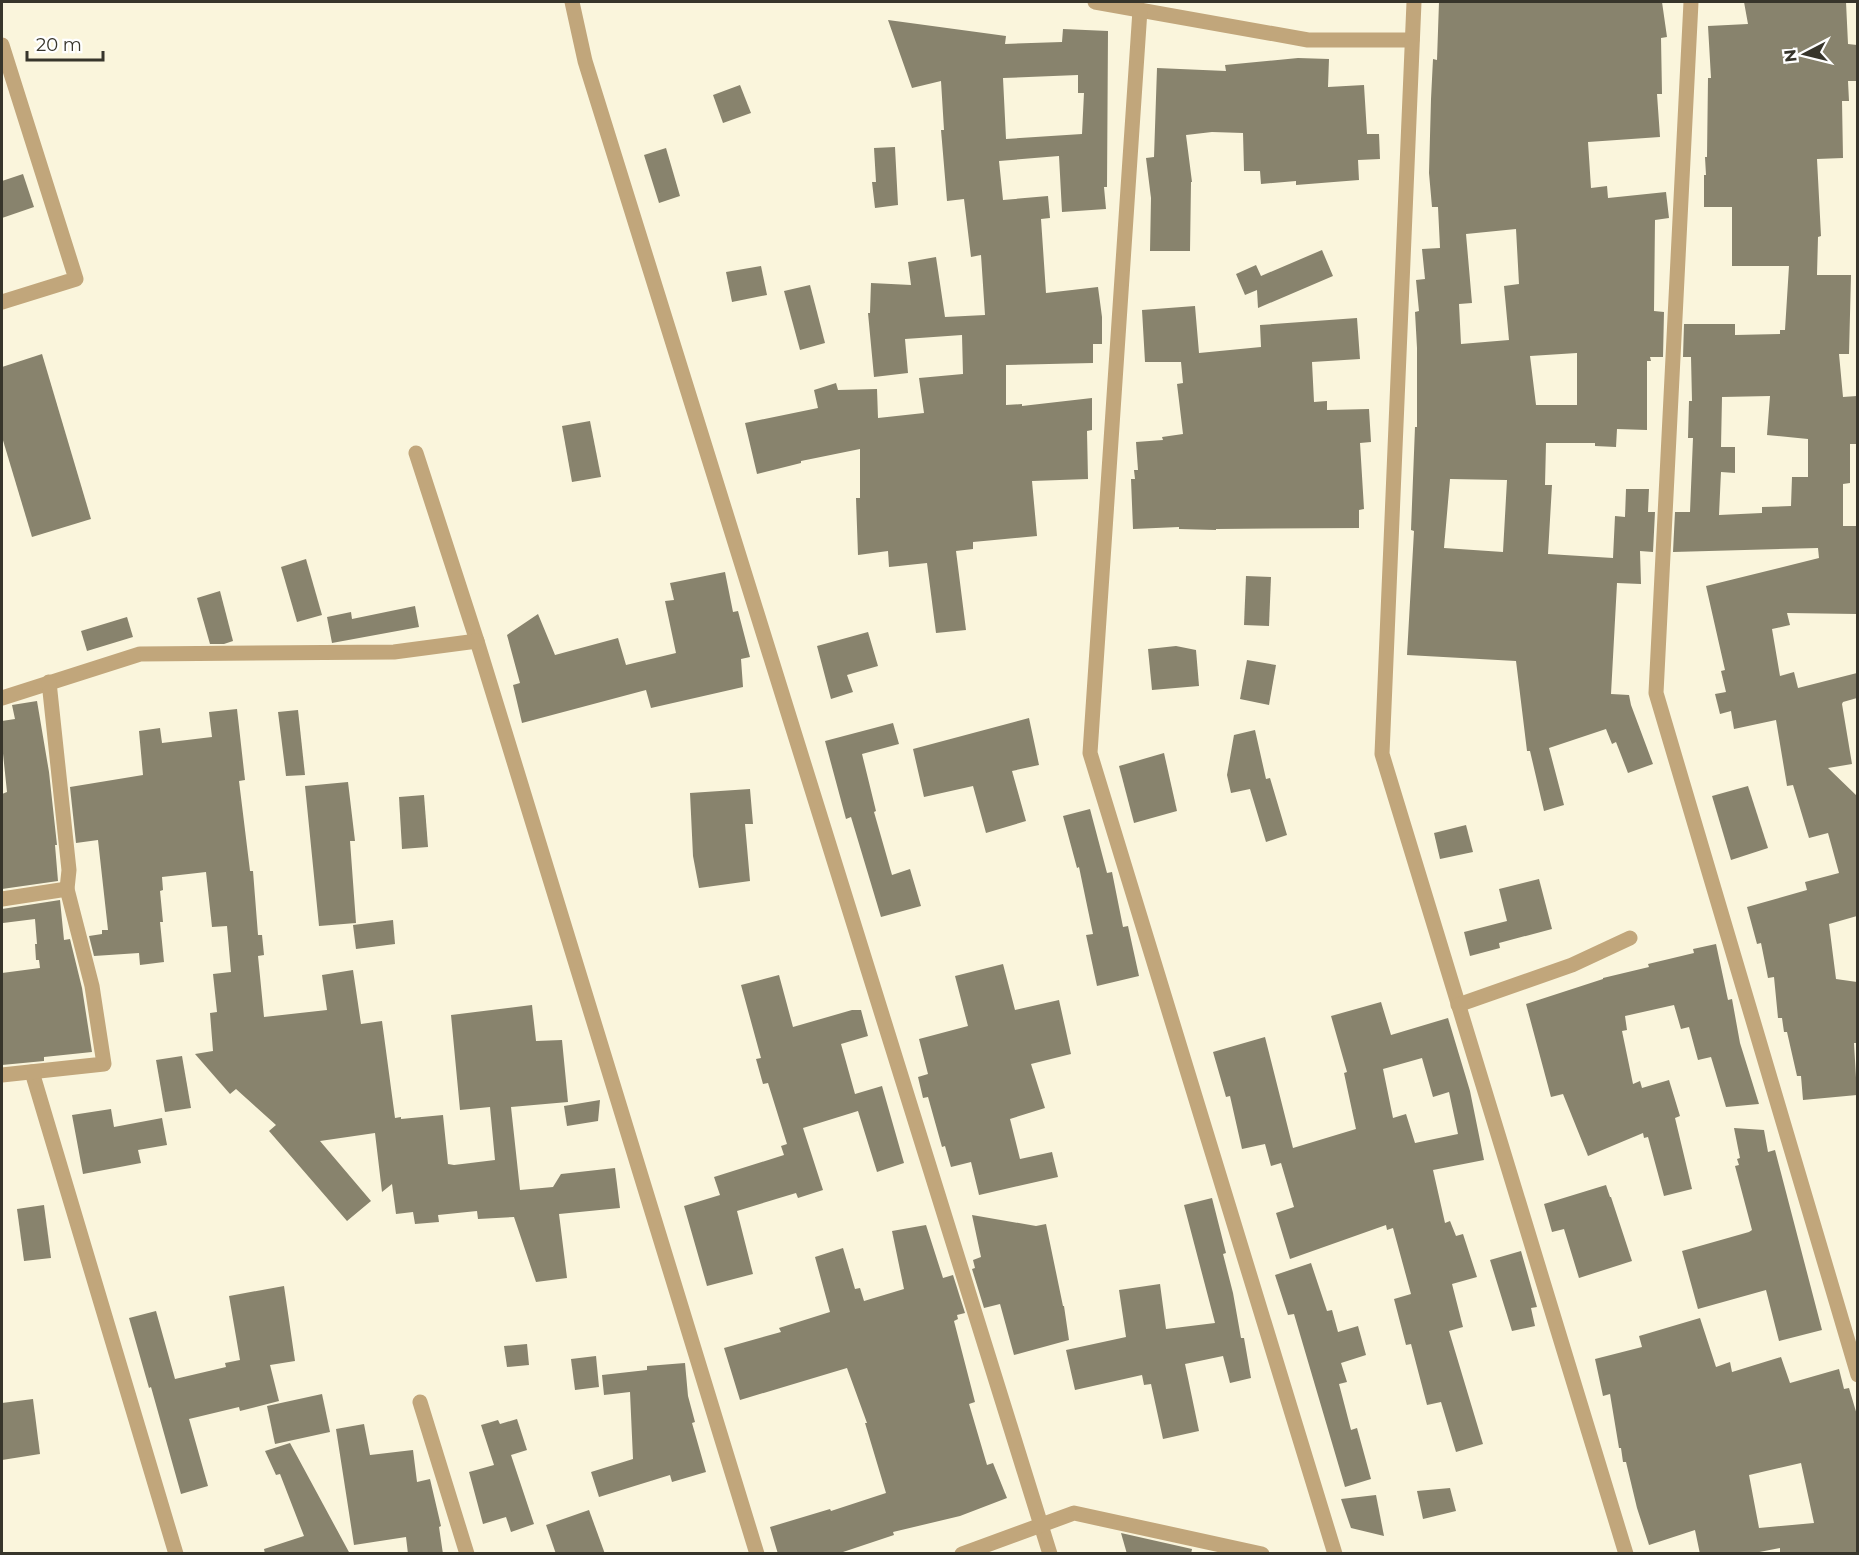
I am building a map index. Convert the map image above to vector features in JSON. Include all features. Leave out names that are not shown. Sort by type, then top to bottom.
[{"type":"street","points":[[572,2],[585,61],[1050,1554]]},
{"type":"street","points":[[1095,2],[1308,40],[1412,40]]},
{"type":"street","points":[[1414,2],[1382,754],[1626,1554]]},
{"type":"street","points":[[1691,2],[1656,693],[1857,1375]]},
{"type":"street","points":[[1140,10],[1090,753],[1335,1554]]},
{"type":"street","points":[[2,45],[76,279],[2,302]]},
{"type":"street","points":[[416,453],[477,641],[757,1554]]},
{"type":"street","points":[[2,698],[140,654],[394,652],[477,641]]},
{"type":"street","points":[[2,1076],[104,1064],[92,987],[67,889],[69,870],[49,682]]},
{"type":"street","points":[[2,899],[67,889]]},
{"type":"street","points":[[1458,1005],[1572,965],[1630,938]]},
{"type":"street","points":[[32,1072],[176,1554]]},
{"type":"street","points":[[420,1401],[467,1554]]},
{"type":"street","points":[[962,1554],[1074,1514],[1262,1554]]},
{"type":"building","points":[[1439,2],[1662,2],[1667,37],[1661,38],[1662,94],[1657,94],[1660,137],[1588,142],[1591,188],[1607,186],[1608,198],[1666,192],[1669,218],[1655,220],[1654,311],[1664,312],[1663,357],[1650,357],[1651,361],[1647,361],[1647,430],[1617,429],[1616,447],[1595,446],[1595,443],[1546,443],[1545,485],[1552,485],[1548,554],[1613,558],[1615,516],[1625,517],[1626,489],[1649,489],[1648,512],[1655,512],[1653,552],[1640,551],[1641,584],[1617,583],[1611,694],[1629,695],[1653,764],[1628,773],[1616,742],[1612,744],[1606,729],[1549,748],[1564,805],[1544,811],[1530,751],[1527,751],[1516,661],[1407,655],[1414,531],[1411,530],[1415,427],[1417,427],[1415,312],[1419,311],[1416,280],[1425,279],[1422,249],[1440,248],[1438,207],[1432,207],[1429,173],[1433,59],[1437,60]],"holes":[[[1516,229],[1519,284],[1504,286],[1509,340],[1461,344],[1459,304],[1472,303],[1466,234]],[[1577,353],[1577,405],[1536,405],[1530,356]],[[1450,479],[1507,480],[1503,552],[1444,548]]]},
{"type":"building","points":[[1744,2],[1846,2],[1848,44],[1857,45],[1857,81],[1848,81],[1849,101],[1842,101],[1843,158],[1817,159],[1821,236],[1818,237],[1817,275],[1851,275],[1849,354],[1839,354],[1843,397],[1857,396],[1857,444],[1850,444],[1850,483],[1843,484],[1843,526],[1857,526],[1857,614],[1787,613],[1790,625],[1772,629],[1780,676],[1794,672],[1798,688],[1857,673],[1857,698],[1842,704],[1852,764],[1828,768],[1857,796],[1857,916],[1829,924],[1836,979],[1857,982],[1857,1043],[1854,1043],[1857,1095],[1803,1100],[1801,1076],[1797,1076],[1782,1018],[1778,1018],[1774,977],[1768,978],[1761,943],[1757,944],[1747,907],[1807,890],[1805,882],[1839,873],[1828,833],[1809,838],[1793,785],[1787,786],[1776,720],[1734,729],[1731,711],[1720,714],[1715,694],[1726,692],[1721,671],[1725,670],[1706,586],[1819,558],[1818,548],[1673,552],[1675,512],[1690,512],[1693,438],[1688,438],[1689,401],[1692,401],[1691,357],[1683,357],[1684,324],[1735,324],[1735,335],[1780,334],[1780,330],[1785,330],[1789,266],[1732,266],[1732,207],[1704,207],[1708,78],[1711,78],[1708,26],[1748,24]],"holes":[[[1770,396],[1767,435],[1808,439],[1808,477],[1792,477],[1791,506],[1762,507],[1762,513],[1719,515],[1721,472],[1735,473],[1735,447],[1721,447],[1722,397]]]},
{"type":"building","points":[[888,20],[1006,36],[1005,44],[1062,42],[1063,29],[1108,31],[1107,187],[1104,187],[1106,209],[1062,212],[1059,156],[999,161],[1003,200],[1048,196],[1050,218],[1041,219],[1046,293],[1098,287],[1102,317],[1102,344],[1093,344],[1093,363],[1006,365],[1006,405],[1022,404],[1022,406],[1092,398],[1092,430],[1087,431],[1088,479],[1032,481],[1037,536],[973,542],[973,549],[956,551],[966,630],[936,633],[927,563],[889,567],[888,551],[858,555],[856,498],[860,498],[860,449],[801,461],[801,463],[757,474],[745,423],[818,408],[814,390],[836,383],[838,390],[877,389],[878,418],[924,413],[919,378],[963,374],[962,335],[905,339],[908,373],[874,377],[868,313],[870,313],[871,283],[911,285],[908,262],[936,257],[945,317],[985,315],[981,255],[971,257],[964,199],[947,201],[941,130],[944,130],[941,81],[912,88]],"holes":[[[1078,75],[1078,93],[1084,93],[1082,134],[1006,139],[1003,78]]]},
{"type":"building","points":[[1298,58],[1329,59],[1328,87],[1364,85],[1367,134],[1379,134],[1380,159],[1358,160],[1359,180],[1296,185],[1296,181],[1261,184],[1260,171],[1244,171],[1243,133],[1212,132],[1186,135],[1192,182],[1190,251],[1150,251],[1151,198],[1146,158],[1154,157],[1157,68],[1226,71],[1225,65]]},
{"type":"building","points":[[740,85],[751,113],[723,123],[713,95]]},
{"type":"building","points":[[895,147],[898,205],[875,208],[872,182],[876,182],[874,148]]},
{"type":"building","points":[[666,148],[680,196],[659,203],[644,155]]},
{"type":"building","points":[[23,174],[34,207],[2,218],[2,181]]},
{"type":"building","points":[[1322,250],[1333,276],[1258,308],[1257,290],[1245,295],[1236,274],[1256,265],[1261,276]]},
{"type":"building","points":[[761,266],[767,295],[732,302],[726,272]]},
{"type":"building","points":[[810,285],[825,343],[800,350],[784,291]]},
{"type":"building","points":[[1195,306],[1199,353],[1261,347],[1260,325],[1357,318],[1360,359],[1312,362],[1314,402],[1327,401],[1327,410],[1369,409],[1371,442],[1360,443],[1364,509],[1359,510],[1359,528],[1133,529],[1131,479],[1135,479],[1134,470],[1138,470],[1136,442],[1163,440],[1162,437],[1183,434],[1177,384],[1183,383],[1181,362],[1145,362],[1142,310]]},
{"type":"building","points":[[42,354],[91,519],[32,537],[2,437],[2,367]]},
{"type":"building","points":[[590,421],[601,477],[572,482],[562,426]]},
{"type":"building","points":[[306,559],[322,615],[297,622],[281,567]]},
{"type":"building","points":[[725,572],[733,612],[738,611],[750,657],[741,659],[743,687],[651,708],[646,690],[522,723],[513,685],[520,683],[507,635],[538,614],[555,655],[618,638],[626,665],[676,653],[665,601],[674,600],[670,583]]},
{"type":"building","points":[[1246,576],[1271,577],[1269,626],[1244,625]]},
{"type":"building","points":[[220,591],[233,641],[224,644],[210,644],[197,598]]},
{"type":"building","points":[[415,606],[419,627],[332,643],[327,617],[351,612],[352,619]]},
{"type":"building","points":[[127,617],[133,637],[87,651],[81,631]]},
{"type":"building","points":[[868,632],[878,666],[847,675],[853,692],[831,699],[817,646]]},
{"type":"building","points":[[1176,646],[1196,650],[1199,686],[1152,690],[1148,649]]},
{"type":"building","points":[[1247,660],[1276,665],[1269,705],[1240,699]]},
{"type":"building","points":[[37,701],[49,772],[57,845],[55,845],[58,881],[2,889],[2,794],[7,792],[2,721],[15,719],[12,705]]},
{"type":"building","points":[[237,709],[245,780],[239,781],[250,871],[253,871],[258,935],[262,935],[264,955],[258,956],[264,1017],[327,1010],[322,975],[353,970],[361,1024],[382,1021],[395,1118],[443,1115],[448,1164],[454,1165],[495,1160],[490,1107],[460,1110],[451,1015],[532,1005],[536,1041],[562,1040],[568,1102],[511,1107],[520,1190],[553,1187],[561,1174],[615,1168],[620,1208],[559,1214],[567,1278],[536,1282],[514,1217],[478,1219],[477,1211],[438,1215],[439,1222],[415,1224],[413,1212],[396,1214],[392,1184],[382,1192],[375,1133],[320,1141],[371,1201],[347,1221],[269,1131],[276,1125],[236,1089],[230,1094],[195,1054],[213,1051],[210,1013],[217,1012],[213,974],[231,972],[227,926],[212,927],[206,872],[162,877],[163,890],[160,891],[163,922],[160,922],[164,962],[140,965],[139,953],[94,956],[89,936],[102,934],[102,930],[108,930],[98,840],[76,843],[70,787],[143,775],[139,731],[160,728],[162,743],[212,737],[209,712]]},
{"type":"building","points":[[298,710],[305,775],[286,776],[278,712]]},
{"type":"building","points":[[1029,718],[1039,765],[1012,771],[1026,821],[986,833],[973,786],[924,797],[913,749]]},
{"type":"building","points":[[893,723],[899,744],[862,754],[876,811],[874,812],[892,875],[910,869],[921,906],[881,917],[851,817],[846,819],[825,741]]},
{"type":"building","points":[[1255,730],[1266,779],[1270,778],[1287,835],[1266,842],[1250,789],[1231,793],[1227,775],[1234,735]]},
{"type":"building","points":[[1164,753],[1177,811],[1134,823],[1119,766]]},
{"type":"building","points":[[348,782],[355,841],[350,841],[356,923],[319,926],[305,786]]},
{"type":"building","points":[[1748,786],[1768,848],[1731,860],[1712,796]]},
{"type":"building","points":[[750,789],[753,824],[745,824],[750,881],[699,888],[693,856],[690,793]]},
{"type":"building","points":[[424,795],[428,847],[402,849],[399,797]]},
{"type":"building","points":[[1090,809],[1107,873],[1112,872],[1123,927],[1128,926],[1139,976],[1097,986],[1086,935],[1093,934],[1079,867],[1077,868],[1063,816]]},
{"type":"building","points":[[1466,825],[1473,852],[1440,859],[1434,833]]},
{"type":"building","points":[[1539,879],[1552,929],[1499,943],[1500,948],[1470,956],[1464,932],[1507,921],[1499,889]]},
{"type":"building","points":[[60,900],[64,940],[70,939],[82,988],[92,1052],[44,1057],[44,1061],[2,1065],[2,973],[40,968],[39,960],[36,960],[35,919],[3,923],[2,909]]},
{"type":"building","points":[[393,920],[395,944],[356,949],[353,925]]},
{"type":"building","points":[[1716,944],[1728,1000],[1732,999],[1740,1043],[1759,1104],[1726,1107],[1711,1057],[1698,1060],[1689,1027],[1681,1029],[1674,1005],[1625,1016],[1627,1030],[1622,1031],[1633,1084],[1640,1081],[1642,1088],[1669,1080],[1680,1116],[1675,1118],[1692,1189],[1664,1196],[1648,1137],[1644,1138],[1643,1133],[1588,1156],[1563,1094],[1551,1097],[1526,1004],[1603,978],[1649,967],[1648,964],[1694,953],[1693,949]]},
{"type":"building","points":[[1003,964],[1015,1010],[1059,1000],[1071,1054],[1031,1064],[1045,1108],[1010,1119],[1020,1159],[1052,1152],[1058,1177],[979,1195],[971,1162],[951,1167],[945,1146],[942,1147],[928,1097],[923,1098],[918,1077],[928,1074],[919,1039],[968,1026],[955,976]]},
{"type":"building","points":[[779,975],[793,1027],[852,1010],[861,1010],[868,1036],[841,1044],[855,1094],[882,1086],[904,1163],[877,1172],[858,1111],[803,1128],[823,1190],[798,1198],[796,1193],[737,1211],[753,1274],[707,1286],[684,1206],[720,1195],[714,1177],[784,1155],[781,1146],[787,1144],[768,1083],[763,1084],[756,1059],[761,1058],[741,985]]},
{"type":"building","points":[[1381,1002],[1391,1035],[1448,1018],[1470,1091],[1484,1160],[1433,1170],[1445,1223],[1450,1221],[1456,1236],[1463,1234],[1477,1277],[1452,1284],[1463,1327],[1449,1331],[1483,1444],[1456,1452],[1441,1402],[1427,1405],[1411,1344],[1406,1345],[1394,1299],[1411,1294],[1393,1228],[1387,1230],[1386,1225],[1290,1259],[1276,1213],[1294,1207],[1281,1163],[1271,1166],[1265,1144],[1242,1149],[1230,1096],[1226,1097],[1213,1052],[1265,1037],[1293,1148],[1356,1129],[1344,1073],[1347,1072],[1331,1016]],"holes":[[[1422,1058],[1433,1097],[1449,1092],[1458,1134],[1415,1143],[1406,1114],[1393,1118],[1383,1069]]]},
{"type":"building","points":[[182,1056],[191,1108],[165,1112],[156,1060]]},
{"type":"building","points":[[600,1100],[598,1121],[567,1126],[564,1106]]},
{"type":"building","points":[[111,1109],[114,1127],[162,1118],[167,1145],[138,1150],[141,1163],[83,1174],[72,1115]]},
{"type":"building","points":[[1734,1128],[1764,1130],[1768,1152],[1775,1150],[1822,1330],[1779,1341],[1766,1290],[1698,1309],[1682,1251],[1752,1230],[1735,1166],[1739,1165],[1737,1159],[1740,1158]]},
{"type":"building","points":[[1606,1185],[1632,1261],[1579,1278],[1564,1229],[1552,1232],[1544,1204]]},
{"type":"building","points":[[1212,1198],[1226,1253],[1223,1254],[1241,1338],[1244,1338],[1251,1378],[1230,1383],[1223,1356],[1185,1364],[1199,1431],[1163,1439],[1151,1384],[1144,1385],[1142,1375],[1075,1390],[1066,1350],[1126,1337],[1119,1290],[1160,1284],[1166,1329],[1215,1323],[1184,1205]]},
{"type":"building","points":[[44,1205],[51,1258],[24,1261],[17,1209]]},
{"type":"building","points":[[972,1215],[1036,1226],[1046,1224],[1069,1340],[1014,1355],[1000,1304],[984,1308],[972,1269],[975,1268],[973,1260],[981,1257]]},
{"type":"building","points":[[926,1225],[943,1278],[953,1275],[965,1313],[957,1315],[958,1319],[954,1321],[975,1402],[969,1404],[987,1465],[993,1463],[1007,1498],[960,1516],[893,1532],[894,1535],[837,1554],[778,1554],[770,1527],[830,1509],[831,1511],[886,1493],[865,1423],[867,1423],[847,1368],[740,1400],[724,1348],[781,1332],[779,1328],[830,1312],[815,1257],[843,1248],[855,1289],[860,1288],[864,1301],[904,1289],[892,1231]]},
{"type":"building","points":[[1521,1251],[1537,1307],[1531,1308],[1535,1326],[1512,1331],[1490,1260]]},
{"type":"building","points":[[1311,1263],[1327,1311],[1332,1310],[1338,1332],[1358,1326],[1366,1355],[1341,1363],[1347,1382],[1339,1384],[1351,1430],[1357,1428],[1371,1479],[1345,1487],[1294,1314],[1288,1315],[1275,1275]]},
{"type":"building","points":[[284,1286],[295,1361],[270,1365],[279,1401],[240,1411],[239,1407],[189,1419],[208,1486],[181,1494],[129,1318],[156,1311],[175,1379],[226,1367],[225,1363],[240,1360],[229,1296]]},
{"type":"building","points":[[1700,1318],[1716,1367],[1730,1362],[1732,1372],[1781,1357],[1790,1383],[1839,1369],[1844,1389],[1849,1388],[1857,1415],[1857,1554],[1780,1554],[1780,1548],[1749,1554],[1700,1554],[1695,1530],[1649,1545],[1626,1462],[1623,1462],[1621,1448],[1619,1448],[1610,1394],[1603,1396],[1595,1359],[1642,1347],[1639,1336]],"holes":[[[1801,1463],[1814,1523],[1759,1528],[1749,1475]]]},
{"type":"building","points":[[527,1344],[529,1365],[507,1367],[504,1346]]},
{"type":"building","points":[[596,1356],[599,1387],[575,1390],[571,1359]]},
{"type":"building","points":[[685,1363],[688,1396],[695,1422],[692,1423],[706,1472],[672,1482],[670,1475],[599,1497],[591,1472],[633,1459],[630,1392],[604,1395],[602,1375],[647,1370],[647,1366]]},
{"type":"building","points":[[322,1394],[330,1432],[275,1444],[267,1406]]},
{"type":"building","points":[[33,1399],[40,1454],[2,1460],[2,1403]]},
{"type":"building","points":[[517,1419],[527,1450],[511,1455],[534,1524],[511,1532],[506,1517],[483,1524],[469,1472],[494,1465],[481,1425],[498,1420],[500,1424]]},
{"type":"building","points":[[364,1424],[370,1455],[413,1450],[417,1482],[430,1479],[441,1526],[439,1527],[443,1554],[408,1554],[406,1537],[354,1545],[336,1429]]},
{"type":"building","points":[[290,1443],[350,1554],[265,1554],[264,1549],[304,1536],[280,1474],[276,1475],[265,1451]]},
{"type":"building","points":[[1450,1488],[1456,1511],[1423,1519],[1417,1491]]},
{"type":"building","points":[[1376,1495],[1384,1536],[1351,1528],[1341,1499]]},
{"type":"building","points":[[589,1510],[605,1554],[556,1554],[546,1525]]},
{"type":"building","points":[[1121,1533],[1192,1549],[1191,1554],[1127,1554]]}]
